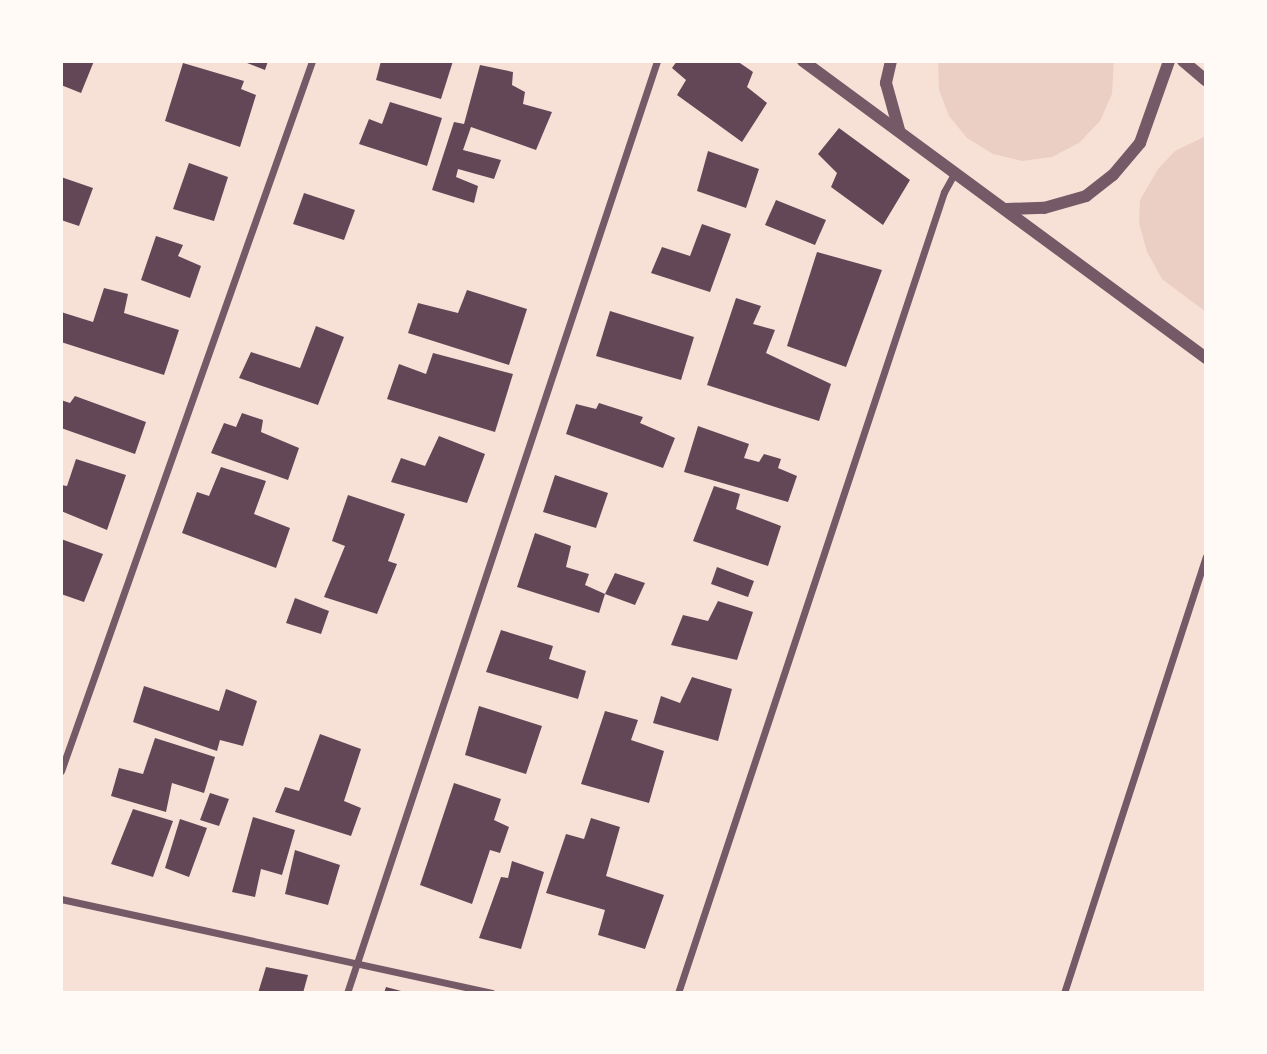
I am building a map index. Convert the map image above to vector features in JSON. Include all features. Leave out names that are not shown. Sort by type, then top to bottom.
[{"type":"street","points":[[61,771],[312,61]]},
{"type":"street","points":[[346,993],[657,61]]},
{"type":"street","points":[[803,61],[1206,358]]},
{"type":"street","points":[[891,61],[886,83],[899,130]]},
{"type":"street","points":[[1006,209],[1044,208],[1086,196],[1113,175],[1140,143],[1169,61]]},
{"type":"street","points":[[1183,61],[1206,80]]},
{"type":"street","points":[[678,993],[944,192],[955,172]]},
{"type":"street","points":[[1064,993],[1206,556]]},
{"type":"street","points":[[61,899],[492,993]]},
{"type":"shaded area","points":[[938,61],[1114,61],[1112,94],[1100,121],[1079,143],[1052,157],[1022,161],[993,154],[967,138],[949,116],[939,90]]},
{"type":"shaded area","points":[[1206,136],[1206,312],[1162,279],[1147,252],[1139,223],[1140,200],[1158,169],[1175,151]]},
{"type":"building","points":[[61,61],[94,61],[81,93],[61,85]]},
{"type":"building","points":[[242,61],[268,61],[265,70]]},
{"type":"building","points":[[381,61],[453,61],[441,99],[376,80]]},
{"type":"building","points":[[677,61],[737,61],[753,72],[747,87],[767,103],[742,142],[677,95],[686,80],[672,68]]},
{"type":"building","points":[[183,63],[244,81],[241,89],[256,95],[240,147],[165,121]]},
{"type":"building","points":[[480,65],[513,72],[512,85],[525,92],[523,104],[552,112],[536,150],[471,127],[463,150],[501,160],[494,179],[458,169],[456,177],[478,186],[474,203],[432,190],[454,122],[464,124]]},
{"type":"building","points":[[390,102],[442,118],[427,166],[359,144],[369,119],[382,124]]},
{"type":"building","points":[[839,128],[910,180],[883,225],[831,187],[837,173],[818,154]]},
{"type":"building","points":[[708,151],[759,169],[746,208],[697,191]]},
{"type":"building","points":[[189,163],[228,177],[214,221],[173,209]]},
{"type":"building","points":[[61,177],[93,188],[79,226],[61,220]]},
{"type":"building","points":[[304,193],[355,210],[344,240],[293,224]]},
{"type":"building","points":[[776,200],[826,220],[815,245],[765,225]]},
{"type":"building","points":[[702,224],[731,234],[710,292],[651,273],[662,247],[690,256]]},
{"type":"building","points":[[156,236],[183,245],[178,256],[201,266],[190,298],[141,280]]},
{"type":"building","points":[[817,252],[882,270],[846,367],[787,346]]},
{"type":"building","points":[[104,288],[128,294],[124,313],[179,330],[164,375],[61,342],[61,312],[93,322]]},
{"type":"building","points":[[467,290],[527,309],[509,365],[408,333],[418,303],[458,313]]},
{"type":"building","points":[[736,298],[761,306],[753,324],[775,330],[766,353],[831,384],[819,421],[707,385]]},
{"type":"building","points":[[610,311],[694,337],[681,380],[596,356]]},
{"type":"building","points":[[316,326],[344,337],[318,405],[239,378],[251,352],[300,368]]},
{"type":"building","points":[[433,353],[513,374],[495,432],[387,399],[399,364],[426,374]]},
{"type":"building","points":[[75,396],[146,422],[135,454],[61,428],[61,400],[70,403]]},
{"type":"building","points":[[599,403],[643,417],[640,423],[675,438],[663,468],[566,434],[576,404],[596,409]]},
{"type":"building","points":[[242,413],[263,420],[261,432],[299,448],[288,480],[211,453],[224,423],[236,427]]},
{"type":"building","points":[[698,426],[749,444],[744,458],[759,462],[764,454],[781,459],[778,468],[797,476],[788,502],[684,472]]},
{"type":"building","points":[[439,436],[485,454],[467,503],[391,482],[401,458],[425,466]]},
{"type":"building","points":[[76,459],[126,475],[107,530],[61,511],[61,485],[67,486]]},
{"type":"building","points":[[221,467],[266,481],[254,514],[290,528],[276,568],[182,533],[197,492],[209,496]]},
{"type":"building","points":[[555,475],[608,493],[596,528],[543,512]]},
{"type":"building","points":[[714,486],[740,494],[736,509],[781,526],[768,566],[693,541]]},
{"type":"building","points":[[348,495],[405,514],[388,561],[397,564],[377,614],[324,597],[345,546],[332,541]]},
{"type":"building","points":[[535,533],[571,546],[566,567],[589,574],[585,585],[605,594],[599,613],[517,587]]},
{"type":"building","points":[[61,539],[103,554],[84,602],[61,594]]},
{"type":"building","points":[[717,567],[754,581],[748,597],[711,584]]},
{"type":"building","points":[[615,573],[645,583],[635,605],[605,594]]},
{"type":"building","points":[[295,598],[329,611],[321,634],[286,623]]},
{"type":"building","points":[[718,601],[753,612],[737,660],[671,645],[683,615],[708,621]]},
{"type":"building","points":[[501,630],[553,646],[549,659],[586,671],[578,699],[486,672]]},
{"type":"building","points":[[692,677],[732,689],[718,741],[653,723],[661,696],[680,703]]},
{"type":"building","points":[[144,686],[219,711],[226,689],[257,701],[243,746],[220,740],[217,751],[133,722]]},
{"type":"building","points":[[479,706],[542,726],[526,774],[465,755]]},
{"type":"building","points":[[605,711],[638,720],[631,740],[664,751],[649,803],[581,784]]},
{"type":"building","points":[[320,734],[361,749],[344,801],[361,808],[351,836],[275,812],[285,787],[299,791]]},
{"type":"building","points":[[155,738],[215,757],[204,793],[172,783],[166,812],[111,796],[119,768],[143,774]]},
{"type":"building","points":[[454,783],[501,799],[494,820],[509,827],[500,853],[490,850],[472,904],[420,885]]},
{"type":"building","points":[[210,793],[229,799],[219,826],[200,820]]},
{"type":"building","points":[[133,809],[173,821],[153,877],[111,864]]},
{"type":"building","points":[[253,817],[295,830],[282,875],[261,869],[255,897],[232,892]]},
{"type":"building","points":[[591,818],[620,827],[606,876],[664,895],[645,949],[598,935],[605,910],[546,893],[566,834],[584,839]]},
{"type":"building","points":[[180,819],[207,828],[189,877],[165,868]]},
{"type":"building","points":[[295,850],[340,865],[328,905],[285,894]]},
{"type":"building","points":[[512,861],[544,872],[521,949],[479,938],[501,877],[508,878]]},
{"type":"building","points":[[266,967],[308,975],[303,993],[258,993]]},
{"type":"building","points":[[386,987],[405,992],[405,993],[384,993]]}]
